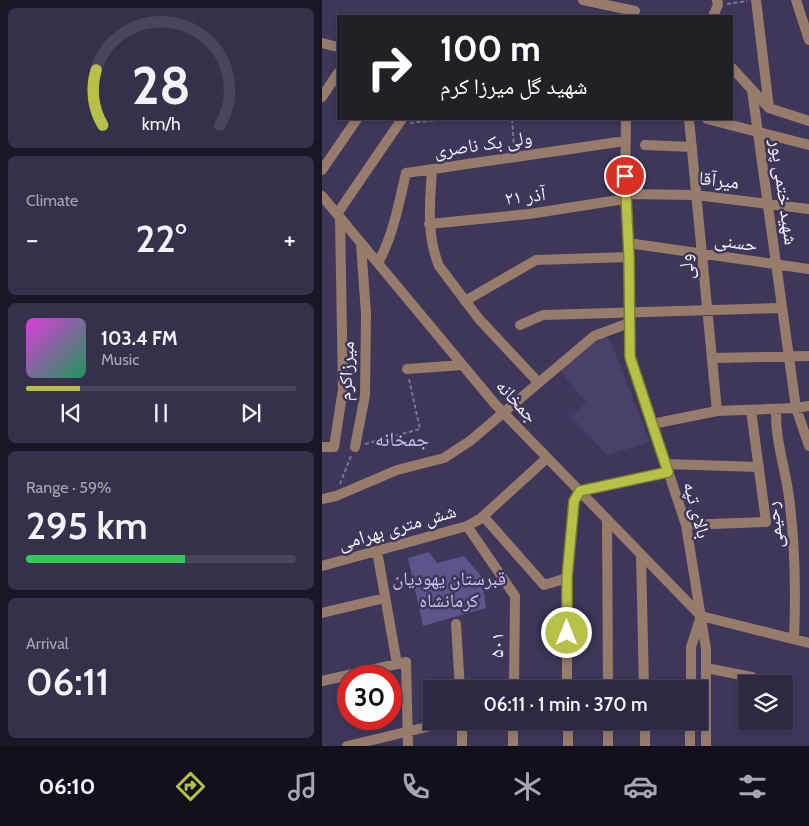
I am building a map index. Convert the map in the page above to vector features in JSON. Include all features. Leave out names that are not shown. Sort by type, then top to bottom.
[{"type":"street","points":[[583,0],[636,9]]},
{"type":"street","points":[[756,0],[770,108]]},
{"type":"street","points":[[796,0],[808,40]]},
{"type":"street","points":[[713,15],[718,2]]},
{"type":"street","points":[[322,43],[337,47]]},
{"type":"street","points":[[733,69],[770,108],[808,121]]},
{"type":"street","points":[[322,97],[337,74]]},
{"type":"street","name":"شهید ختمی پور","points":[[752,90],[796,408],[808,446]]},
{"type":"street","points":[[322,170],[356,120]]},
{"type":"street","name":"بالای تپه","points":[[626,120],[625,196],[629,257],[630,357],[686,525],[706,649],[706,746]]},
{"type":"street","name":"ولی","points":[[689,120],[717,411]]},
{"type":"street","points":[[711,120],[808,145]]},
{"type":"street","points":[[322,447],[334,447],[343,388],[338,216],[400,122]]},
{"type":"street","name":"ولی بک ناصری","points":[[378,264],[392,231],[406,173],[625,141]]},
{"type":"street","points":[[645,144],[692,147]]},
{"type":"street","points":[[432,170],[429,224],[435,256],[439,266],[479,319],[538,382]]},
{"type":"street","name":"میرآقا","points":[[625,196],[696,195],[808,209]]},
{"type":"street","name":"جمخانه","points":[[322,196],[504,413],[701,616]]},
{"type":"street","name":"۲۱ آذر","points":[[429,224],[529,214],[625,196]]},
{"type":"street","name":"حسنی","points":[[628,243],[808,269]]},
{"type":"street","name":"میرزاکرم","points":[[355,447],[365,395],[366,314],[361,244]]},
{"type":"street","points":[[465,301],[536,260],[629,257]]},
{"type":"street","points":[[520,325],[543,315],[782,308]]},
{"type":"street","points":[[322,499],[336,496],[397,470],[444,458],[470,441],[594,336],[629,324]]},
{"type":"street","points":[[712,358],[808,356]]},
{"type":"street","points":[[407,369],[462,365]]},
{"type":"street","points":[[652,424],[717,411],[808,406]]},
{"type":"street","name":"رحیمی","points":[[776,409],[780,454],[789,495],[794,552],[796,608],[794,639]]},
{"type":"street","points":[[686,525],[766,522],[751,410]]},
{"type":"street","name":"شش متری بهرامی","points":[[322,566],[467,526],[483,516],[547,458]]},
{"type":"street","points":[[568,680],[567,578],[574,501],[580,491],[667,468],[759,467]]},
{"type":"street","points":[[483,516],[544,585],[567,578]]},
{"type":"street","points":[[607,520],[608,680]]},
{"type":"street","name":"۵۰۱","points":[[467,526],[515,596],[514,680]]},
{"type":"street","points":[[377,551],[397,664]]},
{"type":"street","points":[[642,555],[644,680]]},
{"type":"street","points":[[322,613],[385,598]]},
{"type":"street","points":[[691,680],[691,647],[701,616],[808,643]]},
{"type":"street","points":[[456,624],[459,680]]},
{"type":"street","points":[[322,680],[406,662],[408,746]]},
{"type":"street","points":[[706,668],[742,675]]},
{"type":"street","points":[[352,745],[423,728]]},
{"type":"street","points":[[462,730],[462,746]]},
{"type":"street","points":[[513,730],[513,746]]},
{"type":"street","points":[[568,730],[568,746]]},
{"type":"street","points":[[608,730],[608,746]]},
{"type":"street","points":[[645,730],[645,746]]},
{"type":"street","points":[[690,730],[690,746]]},
{"type":"path","points":[[718,2],[752,0]]},
{"type":"path","points":[[400,122],[431,120]]},
{"type":"path","points":[[512,120],[515,157]]},
{"type":"path","points":[[336,496],[355,447],[420,428],[407,369]]},
{"type":"shaded area","points":[[604,334],[612,345],[650,442],[607,455],[571,416],[586,402],[559,369]]},
{"type":"green space","name":"قبرستان یهودیان کرمانشاه","points":[[429,552],[437,563],[464,556],[482,577],[486,608],[423,626],[408,558]]},
{"type":"district","name":"جمخانه","points":[[402,439]]},
{"type":"route","points":[[567,633],[567,578],[574,501],[580,491],[668,472],[630,357],[629,257],[625,176]]}]
